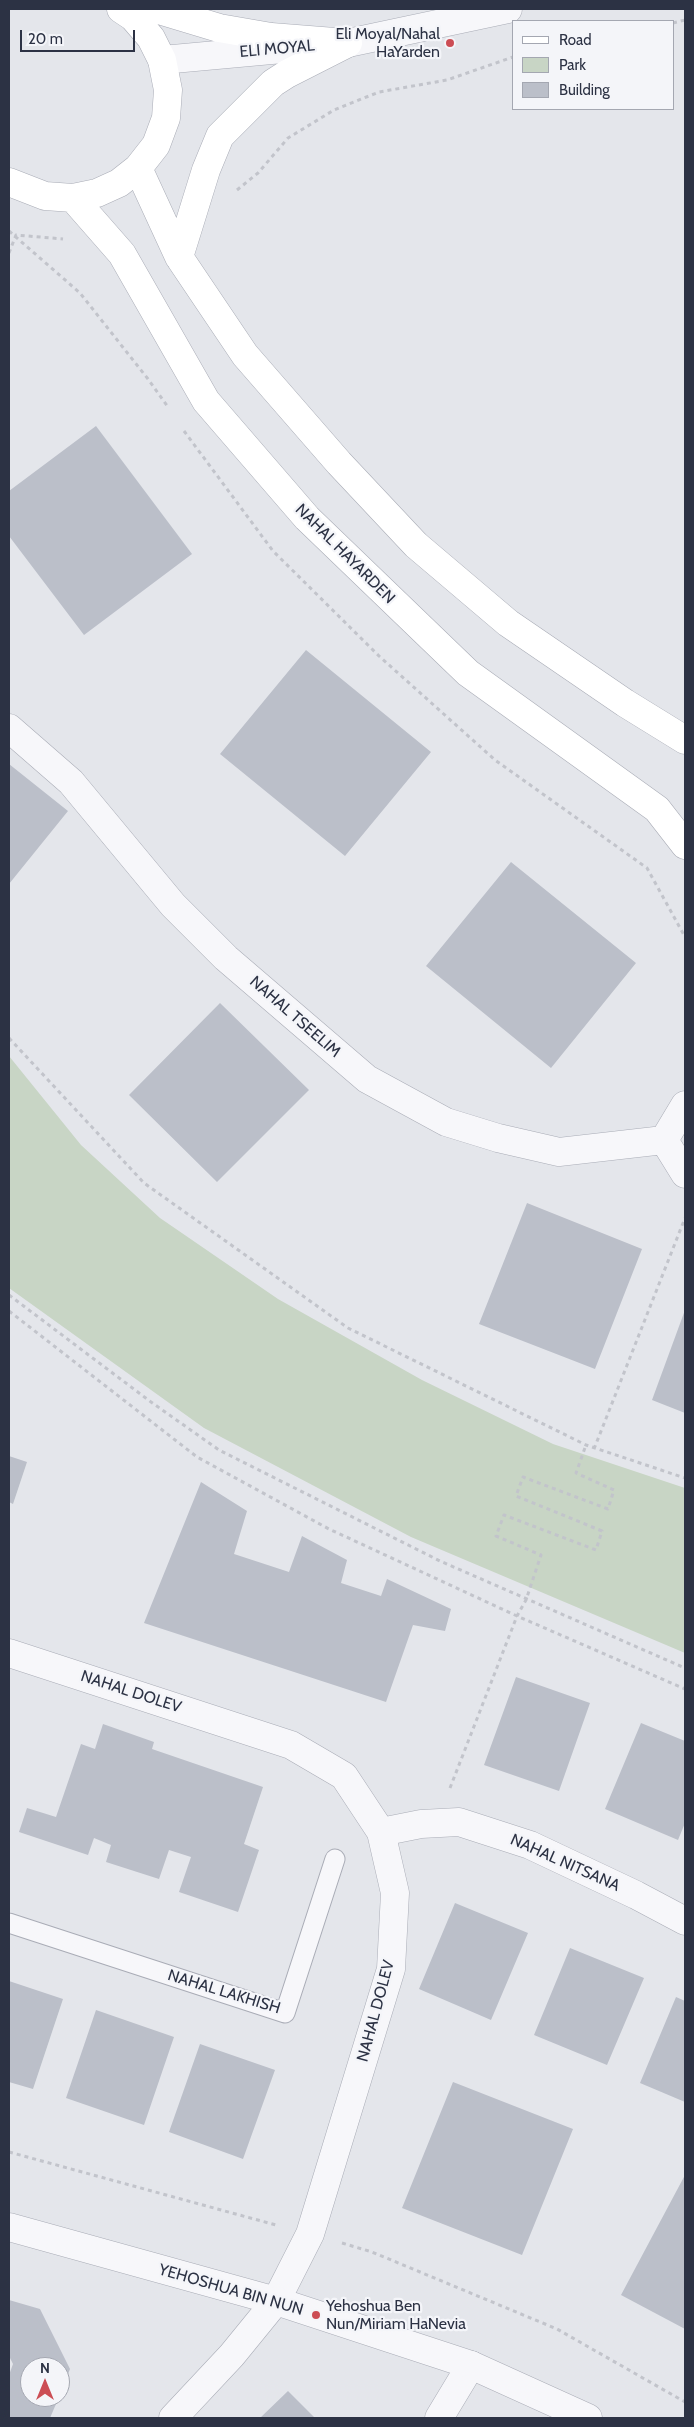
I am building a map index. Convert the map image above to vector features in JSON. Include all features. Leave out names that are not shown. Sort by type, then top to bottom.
[{"type":"main road","points":[[9,182],[45,196],[74,198],[97,193],[119,183],[138,168],[156,145],[166,118],[168,90],[162,60],[151,38],[133,17],[121,9]]},
{"type":"main road","points":[[156,9],[219,28],[271,37],[348,43]]},
{"type":"main road","points":[[179,257],[206,170],[220,136],[273,83],[286,74],[348,43]]},
{"type":"main road","points":[[138,168],[179,257],[245,355],[339,463],[416,544],[508,623],[685,740]]},
{"type":"main road","name":"NAHAL HAYARDEN","points":[[74,198],[122,254],[206,400],[307,518],[468,673],[657,809],[685,845]]},
{"type":"street","name":"ELI MOYAL","points":[[162,60],[348,43],[508,9]]},
{"type":"street","name":"NAHAL TSEELIM","points":[[9,728],[71,782],[173,905],[226,958],[368,1079],[446,1122],[498,1138],[559,1152],[664,1140]]},
{"type":"street","points":[[685,1105],[664,1140],[685,1174]]},
{"type":"street","name":"NAHAL DOLEV","points":[[9,1652],[291,1745],[344,1776],[380,1832],[395,1893],[391,1969],[310,2234],[276,2301],[232,2355],[173,2418]]},
{"type":"street","name":"NAHAL NITSANA","points":[[380,1832],[421,1824],[459,1822],[530,1845],[685,1920]]},
{"type":"street","name":"YEHOSHUA BIN NUN","points":[[9,2227],[276,2301],[471,2366],[588,2418]]},
{"type":"street","points":[[439,2418],[471,2366]]},
{"type":"lane","name":"NAHAL LAKHISH","points":[[9,1923],[285,2013],[335,1858]]},
{"type":"path","points":[[195,204],[238,189],[258,173],[288,138],[334,110],[379,92],[447,80],[512,57]]},
{"type":"path","points":[[9,253],[16,235],[112,243]]},
{"type":"path","points":[[9,1038],[144,1184],[348,1328],[586,1446],[685,1478]]},
{"type":"path","points":[[594,1449],[685,1218]]},
{"type":"path","points":[[9,1295],[151,1402],[219,1450],[368,1527],[526,1600],[685,1668]]},
{"type":"path","points":[[9,1311],[197,1457],[329,1529],[517,1616],[685,1689]]},
{"type":"path","points":[[448,1792],[517,1616],[526,1600],[541,1555],[496,1536],[504,1515],[596,1550],[602,1530],[516,1496],[523,1477],[608,1509],[614,1490],[576,1473],[586,1446]]},
{"type":"path","points":[[9,2152],[372,2252],[557,2329],[685,2402]]},
{"type":"green space","points":[[9,1056],[81,1145],[160,1218],[278,1299],[422,1380],[553,1444],[685,1488],[685,1653],[411,1537],[204,1428],[9,1288]]},
{"type":"building","points":[[96,426],[192,554],[84,635],[9,536],[9,491]]},
{"type":"building","points":[[306,650],[431,752],[345,856],[220,754]]},
{"type":"building","points":[[9,764],[68,811],[9,884]]},
{"type":"building","points":[[511,862],[636,963],[551,1068],[426,966]]},
{"type":"building","points":[[220,1003],[309,1090],[217,1182],[129,1095]]},
{"type":"building","points":[[527,1203],[642,1249],[595,1369],[479,1324]]},
{"type":"building","points":[[685,1310],[685,1413],[652,1400]]},
{"type":"building","points":[[9,1456],[27,1462],[13,1504],[9,1502]]},
{"type":"building","points":[[201,1482],[247,1511],[234,1554],[289,1572],[302,1536],[347,1560],[341,1583],[381,1596],[387,1579],[451,1609],[445,1631],[413,1625],[386,1702],[144,1623]]},
{"type":"building","points":[[516,1677],[590,1703],[559,1791],[484,1765]]},
{"type":"building","points":[[641,1723],[685,1741],[685,1823],[678,1840],[605,1809]]},
{"type":"building","points":[[103,1724],[154,1742],[152,1749],[263,1787],[244,1844],[259,1850],[238,1912],[179,1892],[191,1857],[169,1850],[159,1879],[106,1862],[111,1845],[94,1838],[88,1855],[19,1832],[27,1808],[56,1817],[81,1744],[95,1749]]},
{"type":"building","points":[[455,1903],[528,1933],[491,2020],[419,1989]]},
{"type":"building","points":[[570,1948],[644,1978],[607,2065],[534,2035]]},
{"type":"building","points":[[9,1981],[63,1999],[33,2089],[9,2082]]},
{"type":"building","points":[[676,1997],[685,2001],[685,2102],[640,2083]]},
{"type":"building","points":[[96,2010],[174,2037],[144,2125],[66,2098]]},
{"type":"building","points":[[200,2044],[275,2070],[243,2159],[169,2132]]},
{"type":"building","points":[[453,2082],[573,2129],[522,2255],[402,2208]]},
{"type":"building","points":[[685,2175],[685,2329],[621,2295]]},
{"type":"building","points":[[9,2300],[40,2309],[64,2357],[20,2357],[20,2407],[55,2407],[50,2418],[9,2418],[9,2375],[13,2364],[9,2356]]},
{"type":"building","points":[[288,2391],[315,2418],[260,2418]]},
{"type":"place","name":"Eli Moyal/Nahal HaYarden","points":[[450,43]]},
{"type":"place","name":"Yehoshua Ben Nun/Miriam HaNevia","points":[[316,2315]]}]
